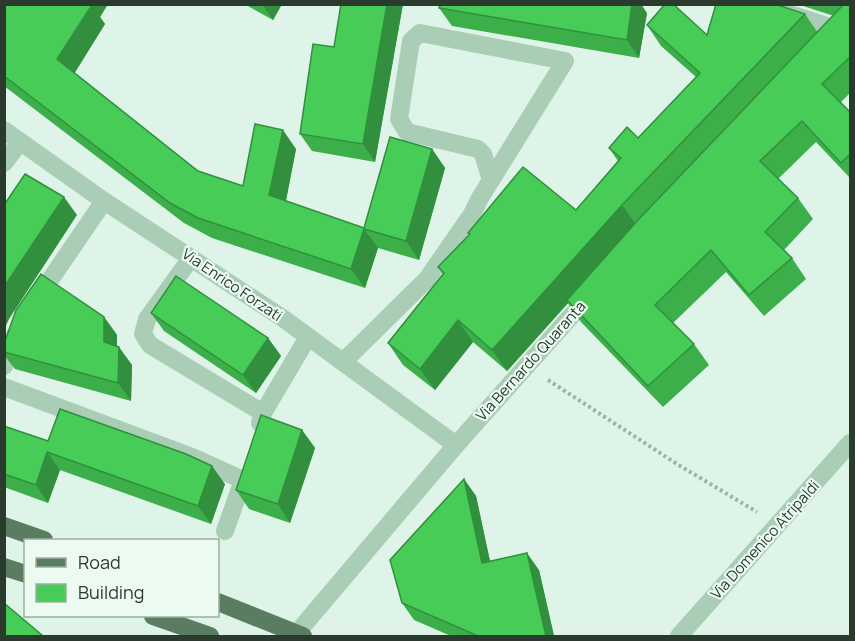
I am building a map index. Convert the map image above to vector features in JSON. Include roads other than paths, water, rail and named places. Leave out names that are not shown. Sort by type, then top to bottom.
[{"type":"main road","points":[[4,526],[41,539]]},
{"type":"main road","points":[[4,567],[24,573]]},
{"type":"main road","points":[[219,602],[298,636]]},
{"type":"main road","points":[[158,617],[210,636]]},
{"type":"street","points":[[759,4],[844,25]]},
{"type":"street","points":[[822,47],[844,25]]},
{"type":"street","points":[[343,362],[427,279],[472,214],[565,61],[420,33],[411,41],[399,120],[407,132],[478,149],[483,154],[491,180]]},
{"type":"street","name":"Via Enrico Forzati","points":[[4,130],[104,201],[308,337],[456,445]]},
{"type":"street","points":[[4,163],[20,142]]},
{"type":"street","points":[[4,366],[19,323],[104,201]]},
{"type":"street","points":[[191,258],[147,319],[143,334],[150,345],[263,413]]},
{"type":"street","name":"Via Bernardo Quaranta","points":[[298,636],[456,445],[598,287]]},
{"type":"street","points":[[256,435],[263,413],[308,337]]},
{"type":"street","points":[[4,387],[181,453],[245,474],[225,531]]},
{"type":"street","name":"Via Domenico Atripaldi","points":[[679,636],[850,443]]}]
